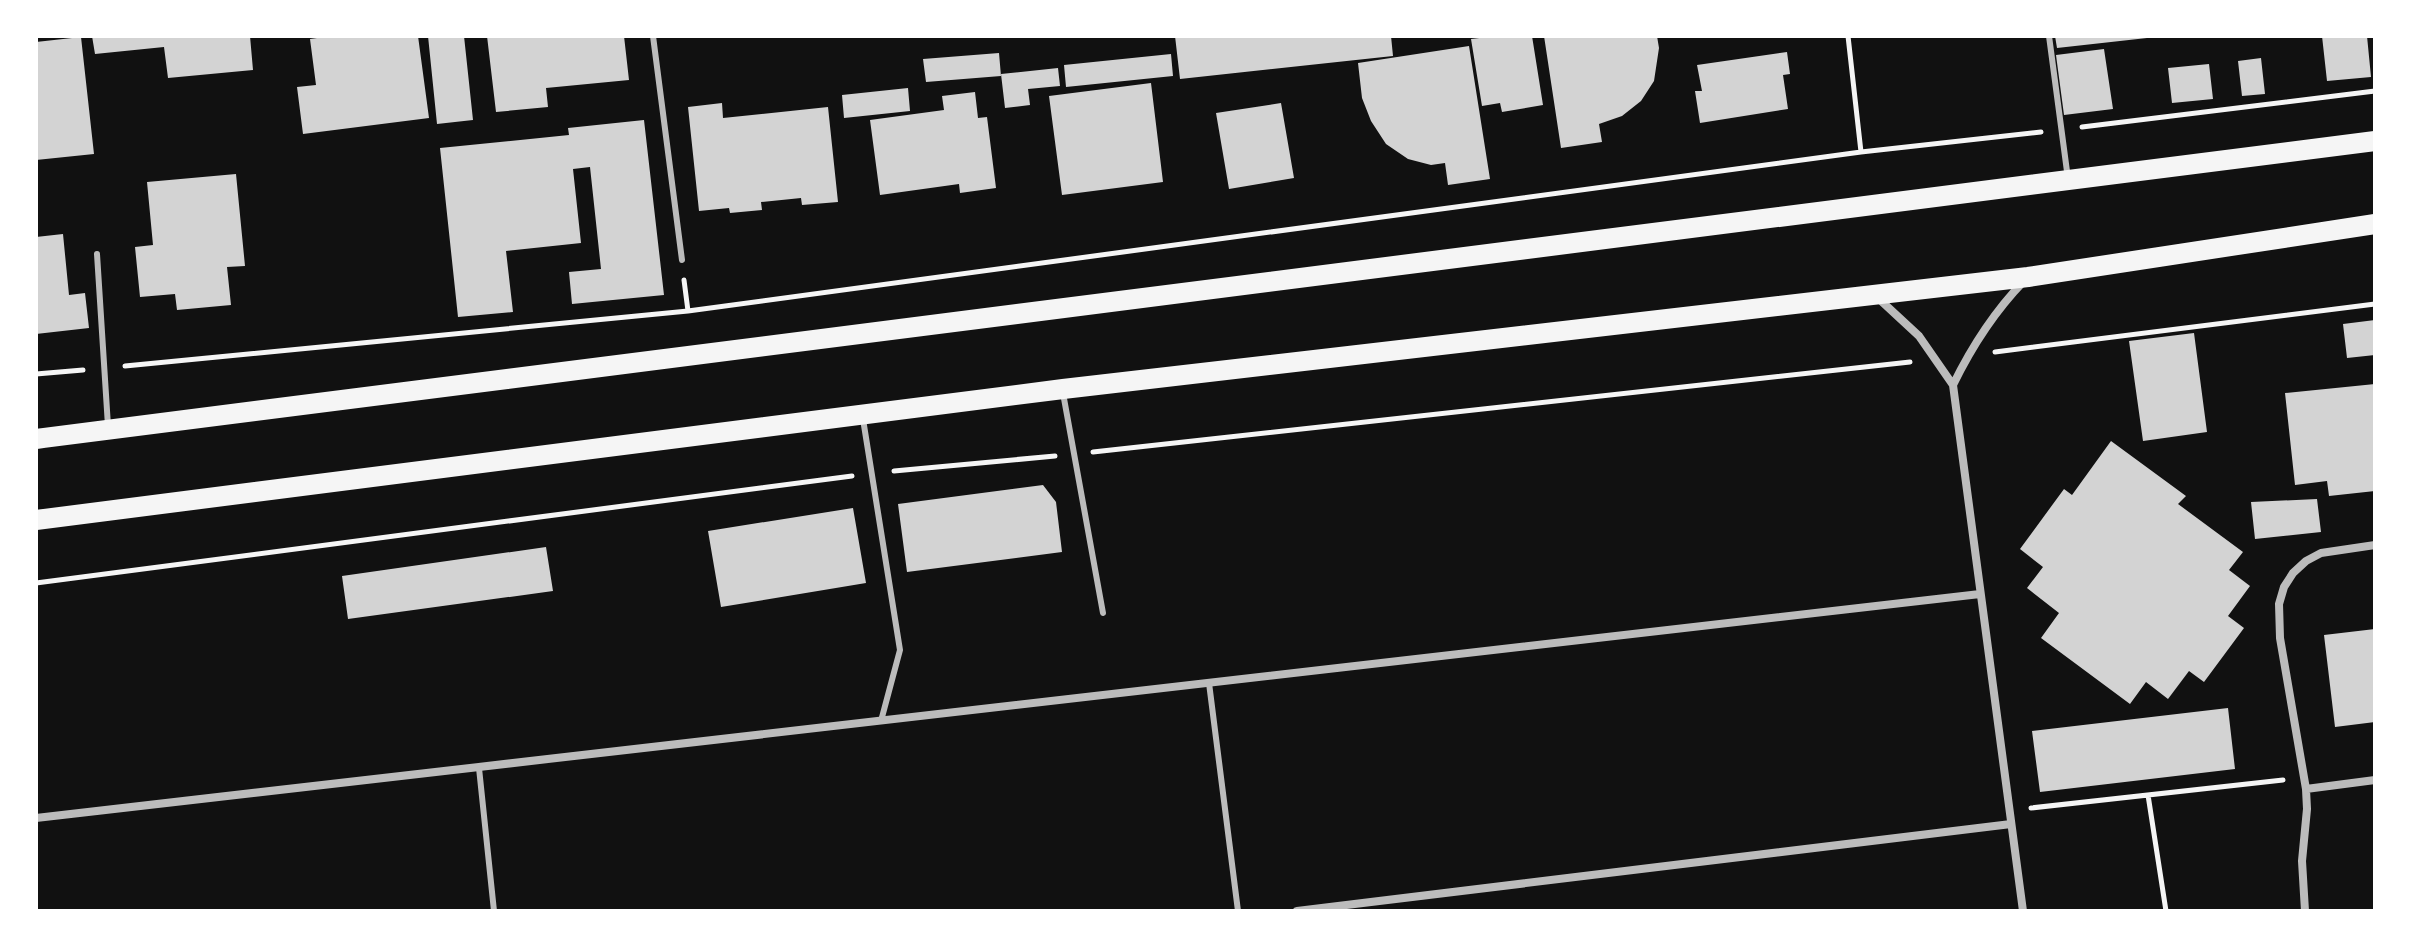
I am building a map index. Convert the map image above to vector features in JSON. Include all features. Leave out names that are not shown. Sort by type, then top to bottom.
[{"type":"main road","points":[[36,439],[792,341],[2068,183],[2375,141]]},
{"type":"main road","points":[[36,520],[1063,389],[2028,277],[2375,224]]},
{"type":"street","points":[[1953,385],[1967,355],[2005,301],[2028,277]]},
{"type":"street","points":[[1875,295],[1908,325],[1937,359],[1953,385],[2023,911]]},
{"type":"street","points":[[2305,911],[2302,861],[2306,789],[2280,638],[2279,604],[2284,587],[2306,561],[2321,553],[2375,545]]},
{"type":"street","points":[[36,818],[1980,594]]},
{"type":"street","points":[[2306,789],[2375,780]]},
{"type":"street","points":[[1297,911],[2011,824]]},
{"type":"lane","points":[[653,36],[682,260]]},
{"type":"lane","points":[[2049,36],[2068,183]]},
{"type":"lane","points":[[97,254],[108,429]]},
{"type":"lane","points":[[1063,389],[1103,613]]},
{"type":"lane","points":[[863,415],[900,650],[881,721]]},
{"type":"lane","points":[[1209,683],[1238,911]]},
{"type":"lane","points":[[479,768],[494,911]]},
{"type":"path","points":[[1848,36],[1861,152]]},
{"type":"path","points":[[36,374],[688,311],[1861,152],[2375,91]]},
{"type":"path","points":[[682,260],[688,311]]},
{"type":"path","points":[[1967,355],[2375,304]]},
{"type":"path","points":[[36,583],[872,473],[1074,454],[1937,359]]},
{"type":"path","points":[[2009,811],[2304,777]]},
{"type":"path","points":[[2148,795],[2166,911]]},
{"type":"building","points":[[92,36],[250,36],[253,70],[168,78],[164,47],[95,54]]},
{"type":"building","points":[[331,36],[418,36],[429,118],[303,134],[297,87],[316,85],[310,39]]},
{"type":"building","points":[[428,36],[464,36],[473,120],[437,124]]},
{"type":"building","points":[[487,36],[624,36],[629,80],[546,88],[548,107],[496,112]]},
{"type":"building","points":[[1175,36],[1391,36],[1393,56],[1180,79]]},
{"type":"building","points":[[1532,36],[1543,105],[1502,112],[1500,103],[1482,106],[1471,39]]},
{"type":"building","points":[[1544,36],[1657,36],[1659,48],[1654,81],[1641,101],[1622,116],[1599,124],[1602,142],[1561,148]]},
{"type":"building","points":[[2055,36],[2147,36],[2147,38],[2057,48]]},
{"type":"building","points":[[2322,36],[2367,36],[2371,77],[2327,81]]},
{"type":"building","points":[[81,37],[94,154],[36,160],[36,42]]},
{"type":"building","points":[[1469,46],[1490,179],[1448,185],[1445,163],[1431,165],[1408,159],[1386,144],[1371,121],[1362,98],[1358,63]]},
{"type":"building","points":[[2104,49],[2113,109],[2064,115],[2056,55]]},
{"type":"building","points":[[1787,52],[1790,74],[1783,75],[1788,109],[1700,123],[1695,91],[1702,91],[1697,65]]},
{"type":"building","points":[[999,53],[1001,76],[926,82],[923,59]]},
{"type":"building","points":[[1171,54],[1173,76],[1066,87],[1064,65]]},
{"type":"building","points":[[2261,58],[2265,94],[2242,96],[2238,61]]},
{"type":"building","points":[[2209,64],[2213,99],[2172,103],[2168,68]]},
{"type":"building","points":[[1058,68],[1060,86],[1028,89],[1030,105],[1005,108],[1001,74]]},
{"type":"building","points":[[1151,83],[1163,182],[1062,195],[1049,96]]},
{"type":"building","points":[[908,88],[910,111],[844,118],[842,95]]},
{"type":"building","points":[[975,92],[978,118],[987,117],[996,188],[960,193],[959,184],[880,195],[870,120],[944,110],[942,96]]},
{"type":"building","points":[[722,103],[723,118],[828,107],[838,202],[802,205],[801,198],[761,202],[762,210],[730,213],[729,208],[699,211],[688,107]]},
{"type":"building","points":[[1281,103],[1294,178],[1229,189],[1216,113]]},
{"type":"building","points":[[644,120],[664,295],[572,304],[569,272],[601,269],[590,167],[573,169],[581,243],[506,251],[513,312],[458,317],[440,148],[569,135],[568,128]]},
{"type":"building","points":[[236,174],[245,266],[227,267],[231,305],[177,310],[175,294],[140,297],[135,247],[153,245],[147,182]]},
{"type":"building","points":[[63,234],[69,295],[85,293],[89,328],[36,334],[36,237]]},
{"type":"building","points":[[2375,320],[2375,355],[2347,358],[2343,324]]},
{"type":"building","points":[[2194,333],[2207,432],[2143,441],[2129,341]]},
{"type":"building","points":[[2375,384],[2375,491],[2329,496],[2327,481],[2295,485],[2285,393]]},
{"type":"building","points":[[2111,441],[2186,496],[2178,504],[2243,552],[2229,570],[2250,586],[2228,616],[2244,628],[2204,682],[2189,671],[2168,699],[2146,682],[2130,704],[2041,638],[2059,613],[2027,588],[2043,567],[2020,549],[2064,489],[2072,495]]},
{"type":"building","points":[[1043,485],[1056,502],[1062,552],[907,572],[898,504]]},
{"type":"building","points":[[2317,499],[2321,532],[2255,539],[2251,502]]},
{"type":"building","points":[[853,508],[866,583],[721,607],[708,531]]},
{"type":"building","points":[[546,547],[553,591],[348,619],[342,576]]},
{"type":"building","points":[[2375,629],[2375,722],[2335,727],[2324,635]]},
{"type":"building","points":[[2228,708],[2235,769],[2040,792],[2032,731]]}]
